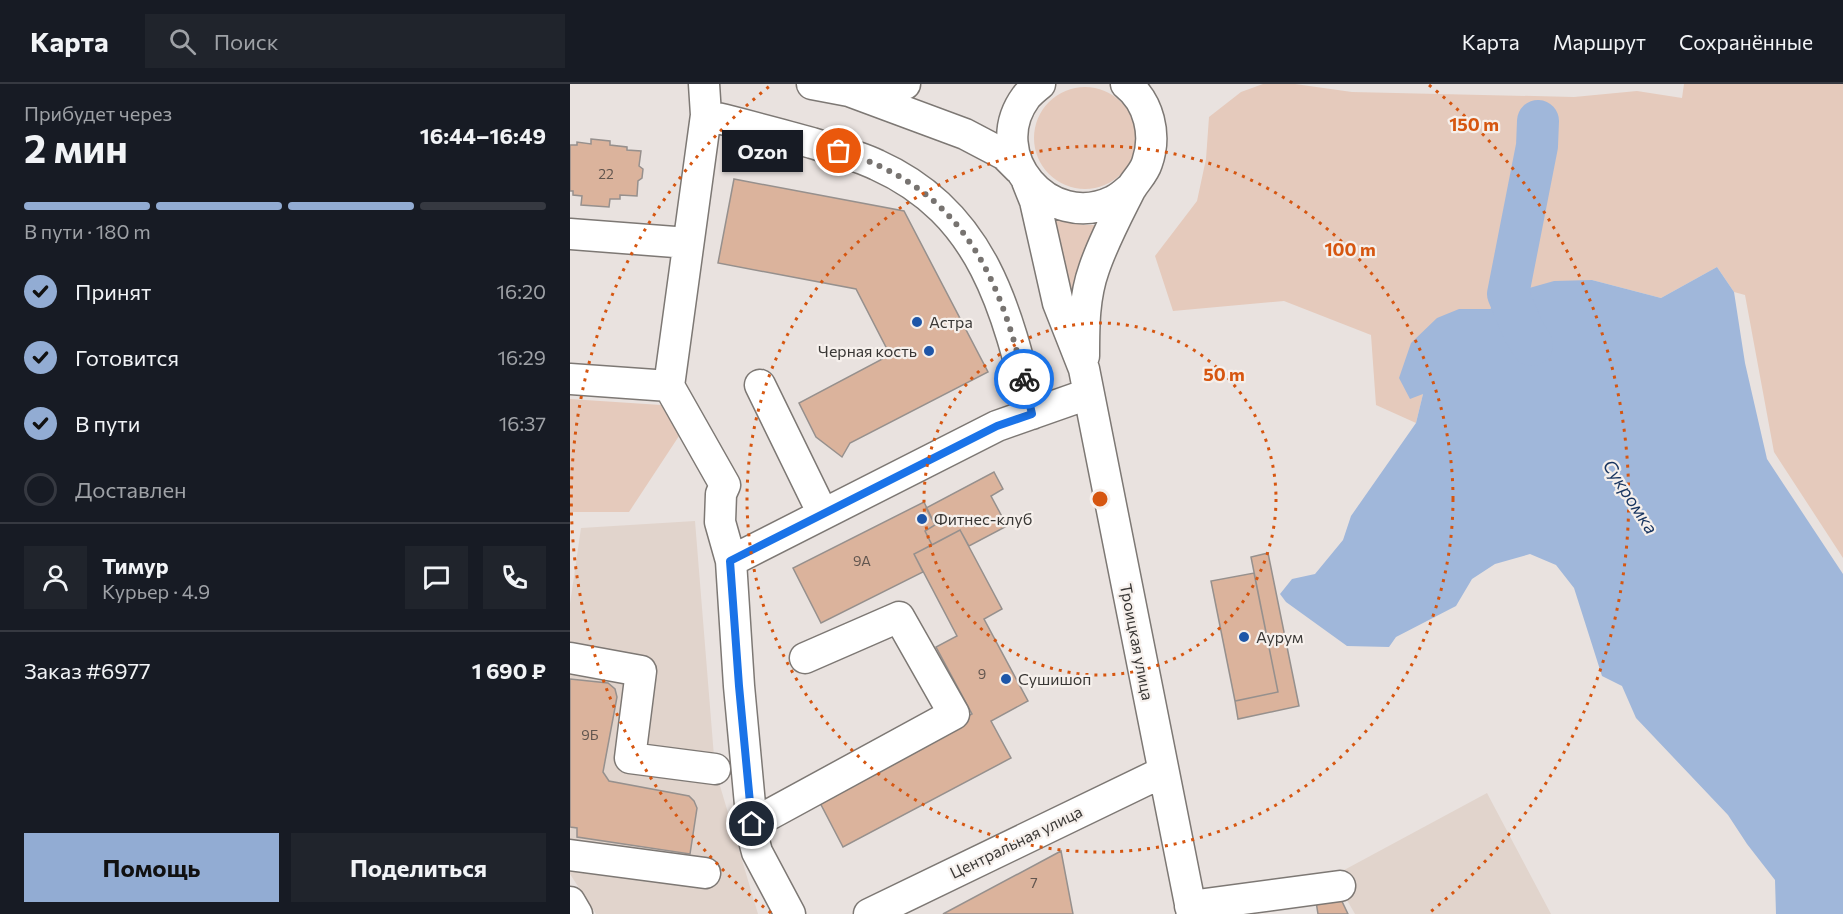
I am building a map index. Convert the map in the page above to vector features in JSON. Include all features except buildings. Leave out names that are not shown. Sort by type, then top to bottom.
[{"type":"street","points":[[704,84],[706,115],[669,386],[725,485],[721,495],[720,522],[730,561],[752,824],[757,852],[790,914]]},
{"type":"street","points":[[812,84],[849,91],[966,134],[1005,155],[1042,195],[1066,207],[1098,206],[1114,201],[1132,187]]},
{"type":"street","points":[[849,91],[905,84]]},
{"type":"street","points":[[1040,84],[1027,97],[1019,111],[1014,127],[1013,142],[1023,175],[1035,201],[1058,303],[1086,381]]},
{"type":"street","points":[[1126,84],[1137,95],[1150,122]]},
{"type":"street","points":[[1086,381],[1084,319],[1089,288],[1100,255],[1132,187],[1146,165],[1151,150],[1149,103],[1151,84]]},
{"type":"street","points":[[706,115],[836,150],[876,164],[900,176],[941,206],[966,234],[994,286],[1015,341],[1032,414]]},
{"type":"street","points":[[570,234],[688,243]]},
{"type":"street","points":[[570,379],[669,386]]},
{"type":"street","points":[[730,561],[997,426],[1032,414],[1086,381]]},
{"type":"street","name":"Троицкая улица","points":[[1086,381],[1191,910]]},
{"type":"street","points":[[760,385],[823,514]]},
{"type":"street","points":[[752,824],[954,714],[899,617],[805,658]]},
{"type":"street","points":[[570,658],[641,671],[630,758],[715,769]]},
{"type":"street","name":"Центральная улица","points":[[869,914],[1163,772]]},
{"type":"street","points":[[570,855],[705,873]]},
{"type":"street","points":[[1191,910],[1340,886]]},
{"type":"street","points":[[570,902],[577,914]]},
{"type":"shaded area","points":[[1263,84],[1295,84],[1352,92],[1574,97],[1637,91],[1682,98],[1684,84],[1843,84],[1843,558],[1774,452],[1745,295],[1734,292],[1717,267],[1661,298],[1592,280],[1508,294],[1490,309],[1459,309],[1423,394],[1416,423],[1376,405],[1371,335],[1284,301],[1173,311],[1155,256],[1197,201],[1206,159],[1209,117],[1241,92]]},
{"type":"shaded area","points":[[1085,87],[1105,91],[1121,102],[1132,118],[1136,138],[1132,158],[1121,174],[1105,185],[1085,189],[1065,185],[1049,174],[1038,158],[1034,138],[1038,118],[1049,102],[1065,91]]},
{"type":"shaded area","points":[[1051,218],[1083,225],[1099,225],[1072,312]]},
{"type":"shaded area","points":[[570,399],[661,405],[679,436],[629,512],[570,512]]},
{"type":"shaded area","points":[[695,521],[715,769],[758,914],[596,914],[570,874],[570,604],[581,528]]},
{"type":"shaded area","points":[[1487,793],[1551,914],[1355,914],[1333,876]]},
{"type":"water","points":[[1717,267],[1734,292],[1745,363],[1767,459],[1843,574],[1843,914],[1776,914],[1775,880],[1728,815],[1636,718],[1622,686],[1602,676],[1574,588],[1556,565],[1530,554],[1495,564],[1472,579],[1456,606],[1396,637],[1389,647],[1347,646],[1286,602],[1280,594],[1292,579],[1315,574],[1343,540],[1351,516],[1416,423],[1423,394],[1410,399],[1399,378],[1411,343],[1437,318],[1459,309],[1490,309],[1508,294],[1554,281],[1592,280],[1661,298]]},
{"type":"waterway","name":"Сукромка","points":[[1532,345],[1508,294],[1537,146],[1538,121]]},
{"type":"way so far","points":[[839,151],[876,164],[900,176],[941,206],[966,234],[1005,311],[1024,379]]},
{"type":"place","name":"Ozon","points":[[839,151]]},
{"type":"place","name":"Астра","points":[[917,322]]},
{"type":"place","name":"Черная кость","points":[[929,351]]},
{"type":"place","name":"Фитнес-клуб","points":[[922,519]]},
{"type":"place","name":"Аурум","points":[[1244,637]]},
{"type":"place","name":"Сушишоп","points":[[1006,679]]},
{"type":"route","points":[[752,824],[730,561],[997,426],[1032,414],[1024,379]]}]
